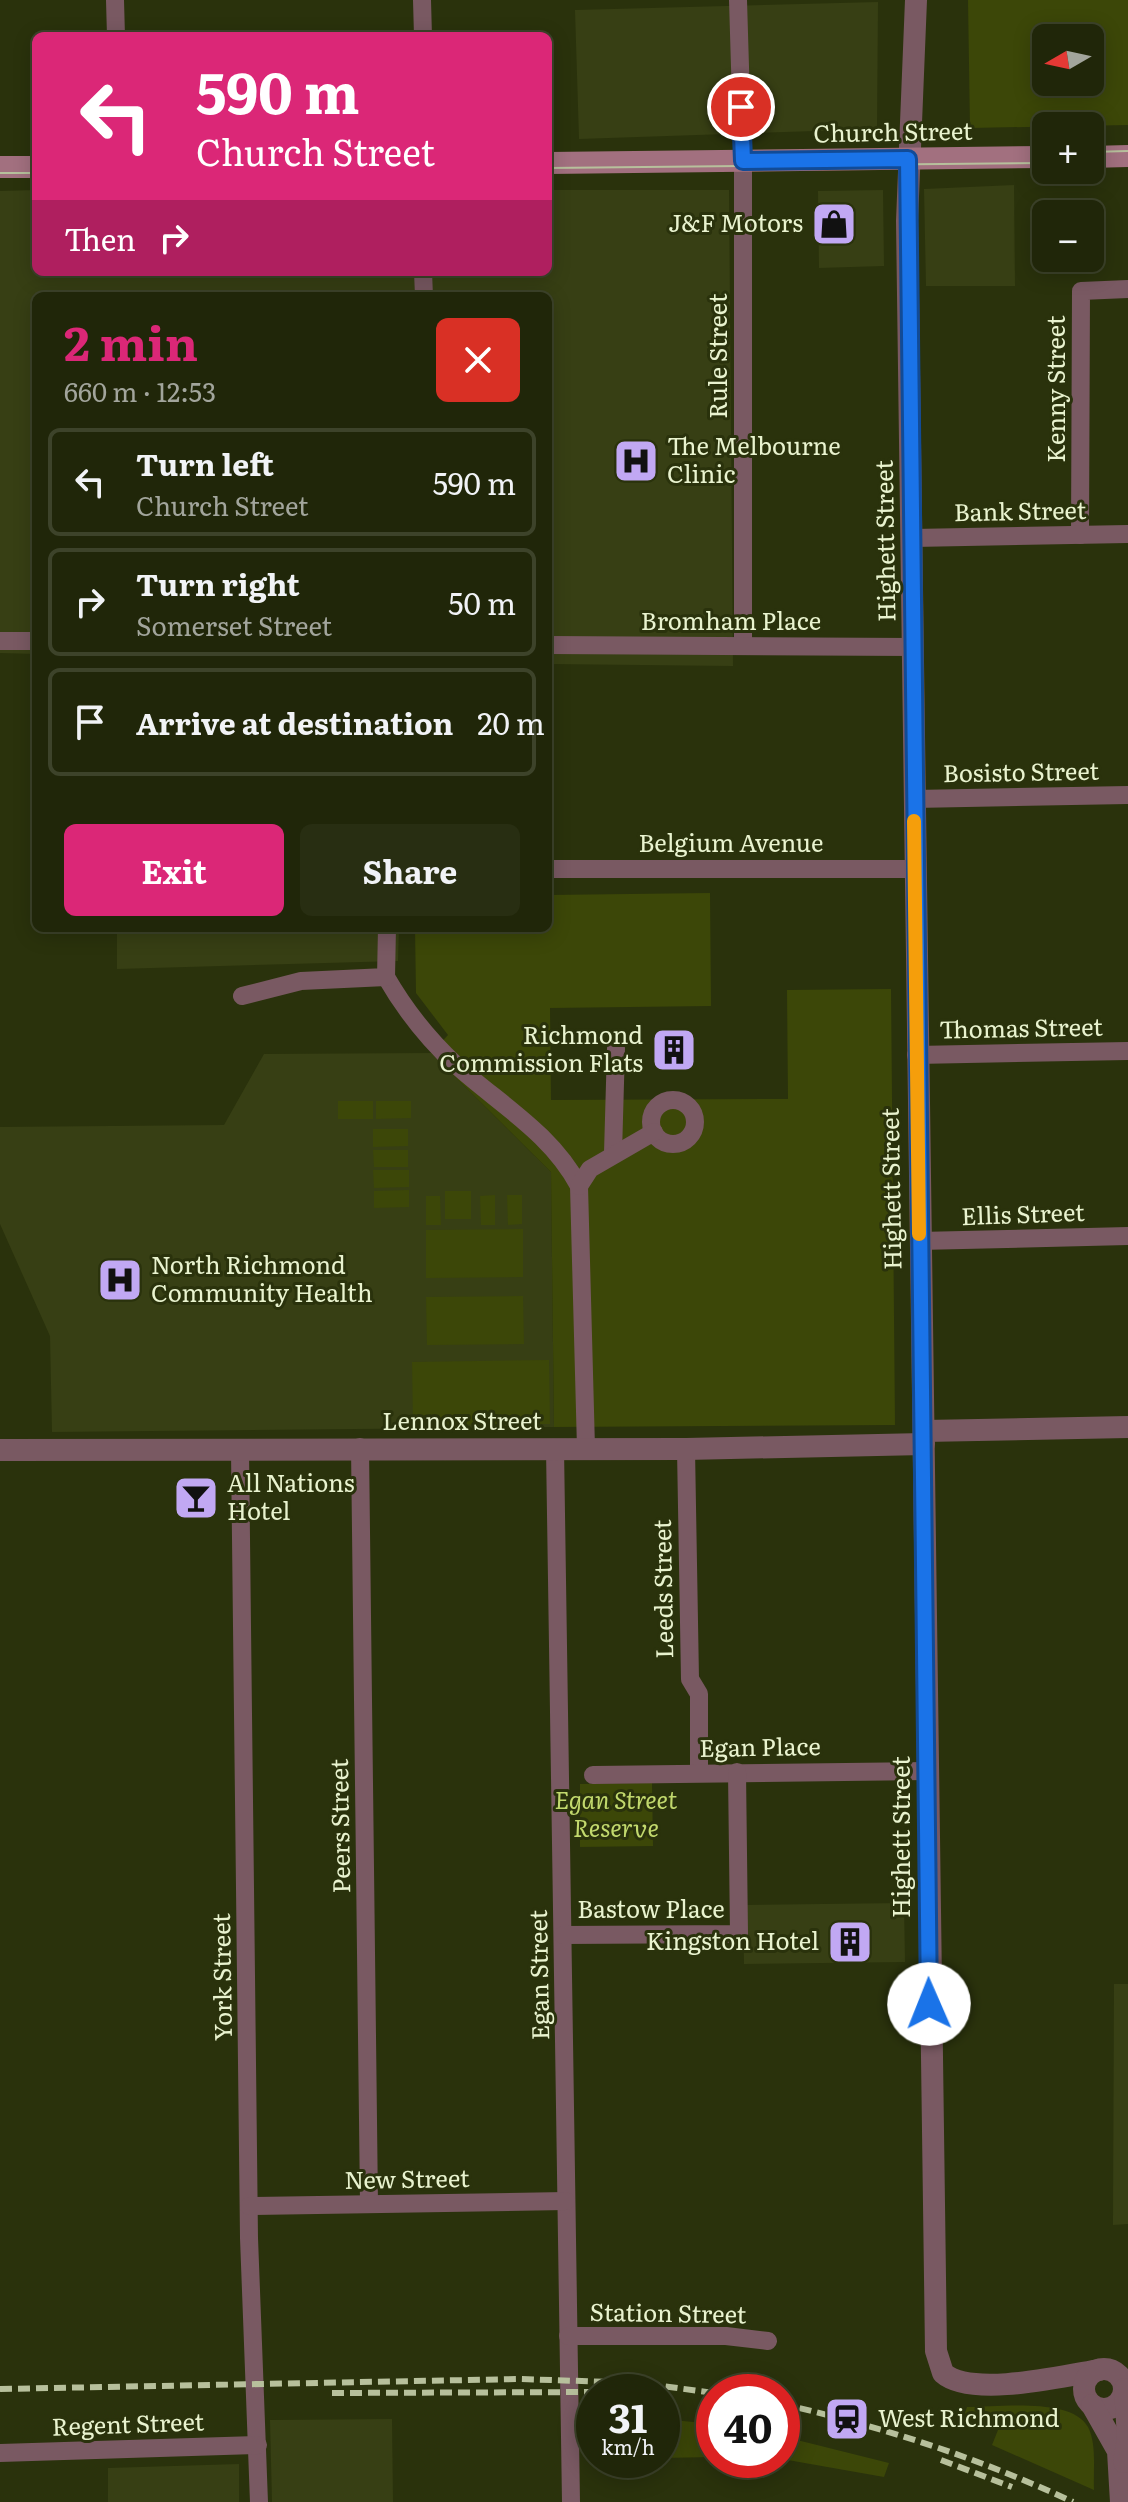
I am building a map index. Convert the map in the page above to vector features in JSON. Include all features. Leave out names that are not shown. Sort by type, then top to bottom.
[{"type":"main road","points":[[1104,157],[1128,156]]},
{"type":"main road","name":"Church Street","points":[[552,163],[1032,157]]},
{"type":"main road","points":[[0,167],[32,167]]},
{"type":"street","points":[[115,0],[116,32]]},
{"type":"street","points":[[422,0],[423,32]]},
{"type":"street","name":"Rule Street","points":[[738,0],[743,161],[743,646]]},
{"type":"street","name":"Highett Street","points":[[916,0],[908,159],[914,869],[936,2351],[939,2368],[945,2376],[965,2383],[1038,2383]]},
{"type":"street","name":"Kenny Street","points":[[1080,535],[1081,291],[1128,289]]},
{"type":"street","name":"Bank Street","points":[[913,538],[1128,534]]},
{"type":"street","points":[[0,641],[32,641]]},
{"type":"street","name":"Bromham Place","points":[[552,645],[913,647]]},
{"type":"street","name":"Bosisto Street","points":[[914,799],[1128,795]]},
{"type":"street","name":"Belgium Avenue","points":[[552,869],[914,869]]},
{"type":"street","points":[[387,932],[386,977],[429,1039],[538,1132],[566,1161],[579,1186],[586,1448]]},
{"type":"street","points":[[242,996],[301,981],[386,977]]},
{"type":"street","points":[[613,1153],[616,1048]]},
{"type":"street","name":"Thomas Street","points":[[916,1055],[1128,1051]]},
{"type":"street","points":[[579,1186],[590,1169],[654,1132]]},
{"type":"street","name":"Ellis Street","points":[[919,1241],[1128,1236]]},
{"type":"street","name":"Lennox Street","points":[[0,1450],[240,1451],[360,1447],[686,1449],[843,1445],[1128,1427]]},
{"type":"street","name":"Peers Street","points":[[360,1447],[369,2204]]},
{"type":"street","name":"Egan Street","points":[[555,1448],[571,2502]]},
{"type":"street","name":"Leeds Street","points":[[686,1449],[690,1679],[699,1694],[699,1773]]},
{"type":"street","name":"York Street","points":[[240,1451],[249,2206],[259,2502]]},
{"type":"street","name":"Egan Place","points":[[593,1775],[928,1771]]},
{"type":"street","name":"Bastow Place","points":[[563,1935],[739,1934],[737,1772]]},
{"type":"street","name":"New Street","points":[[249,2206],[566,2201]]},
{"type":"street","name":"Station Street","points":[[568,2336],[726,2336],[768,2341]]},
{"type":"street","points":[[1038,2383],[1099,2370],[1117,2374],[1125,2388],[1128,2438],[1121,2473]]},
{"type":"street","points":[[1099,2370],[1086,2381],[1085,2394],[1115,2442],[1121,2473],[1121,2502]]},
{"type":"street","points":[[1038,2383],[1059,2388],[1104,2410],[1121,2401],[1125,2388]]},
{"type":"street","name":"Regent Street","points":[[0,2453],[258,2445]]},
{"type":"shaded area","points":[[878,2],[877,129],[579,139],[575,10]]},
{"type":"shaded area","points":[[1014,185],[1015,286],[926,286],[924,189]]},
{"type":"shaded area","name":"The Melbourne Clinic","points":[[32,190],[32,276],[552,276],[552,190],[729,190],[733,666],[552,664],[552,292],[32,292],[32,654],[0,653],[0,191]]},
{"type":"shaded area","points":[[883,190],[884,266],[819,268],[818,191]]},
{"type":"shaded area","points":[[117,932],[399,932],[398,961],[117,969]]},
{"type":"shaded area","points":[[431,1053],[551,1172],[554,1427],[52,1432],[50,1336],[0,1224],[0,1127],[224,1125],[264,1054]]},
{"type":"shaded area","points":[[904,1903],[905,1962],[744,1964],[743,1905]]},
{"type":"shaded area","points":[[1114,1984],[1128,1984],[1128,2224],[1113,2225]]},
{"type":"shaded area","points":[[392,2419],[393,2502],[272,2502],[270,2420]]},
{"type":"shaded area","points":[[239,2464],[239,2502],[108,2502],[108,2468]]},
{"type":"green space","points":[[968,0],[1128,0],[1128,125],[1104,125],[1104,112],[1032,112],[1032,127],[970,128]]},
{"type":"green space","points":[[710,893],[711,1006],[550,1008],[551,1100],[788,1099],[787,990],[891,989],[895,1425],[554,1427],[551,1172],[431,1053],[448,1035],[416,993],[415,932],[552,932],[552,895]]},
{"type":"green space","points":[[338,1101],[373,1101],[373,1119],[338,1119]]},
{"type":"green space","points":[[376,1101],[411,1101],[411,1118],[376,1119]]},
{"type":"green space","points":[[373,1129],[408,1129],[408,1146],[373,1147]]},
{"type":"green space","points":[[373,1150],[408,1150],[408,1167],[374,1167]]},
{"type":"green space","points":[[373,1170],[409,1170],[409,1187],[374,1188]]},
{"type":"green space","points":[[409,1190],[409,1207],[374,1208],[374,1191]]},
{"type":"green space","points":[[445,1191],[471,1191],[471,1219],[445,1219]]},
{"type":"green space","points":[[495,1195],[495,1225],[481,1225],[480,1196]]},
{"type":"green space","points":[[507,1195],[522,1195],[522,1224],[508,1225]]},
{"type":"green space","points":[[426,1196],[440,1196],[441,1225],[426,1225]]},
{"type":"green space","points":[[523,1229],[523,1277],[426,1278],[426,1230]]},
{"type":"green space","points":[[523,1296],[524,1344],[427,1345],[426,1297]]},
{"type":"green space","points":[[549,1360],[550,1424],[413,1425],[412,1362]]},
{"type":"green space","name":"Egan Street Reserve","points":[[652,1783],[653,1846],[580,1847],[580,1784]]},
{"type":"green space","points":[[967,2407],[1051,2407],[1079,2418],[1088,2427],[1093,2441],[1094,2490],[992,2445],[998,2430],[964,2416]]},
{"type":"green space","points":[[680,2421],[696,2422],[696,2457],[680,2458]]},
{"type":"green space","points":[[800,2441],[889,2463],[884,2477],[800,2462]]},
{"type":"tram line","points":[[1104,152],[1128,151]]},
{"type":"tram line","points":[[552,168],[1032,163]]},
{"type":"tram line","points":[[0,173],[32,173]]},
{"type":"railway","points":[[0,2389],[521,2379],[640,2383],[696,2391]]},
{"type":"railway","points":[[332,2393],[576,2392]]},
{"type":"railway","points":[[800,2409],[930,2445],[1002,2471],[1073,2502]]},
{"type":"railway","points":[[941,2460],[1012,2487]]},
{"type":"slow traffic","points":[[914,821],[919,1234]]},
{"type":"place","name":"J&F Motors","points":[[834,224]]},
{"type":"place","name":"The Melbourne Clinic","points":[[636,461]]},
{"type":"place","name":"Richmond Commission Flats","points":[[674,1050]]},
{"type":"place","name":"North Richmond Community Health","points":[[120,1280]]},
{"type":"place","name":"All Nations Hotel","points":[[196,1498]]},
{"type":"place","name":"Kingston Hotel","points":[[850,1942]]},
{"type":"place","name":"West Richmond","points":[[847,2419]]},
{"type":"route","points":[[741,107],[743,161],[908,159],[914,922],[924,1444],[929,2004]]}]
